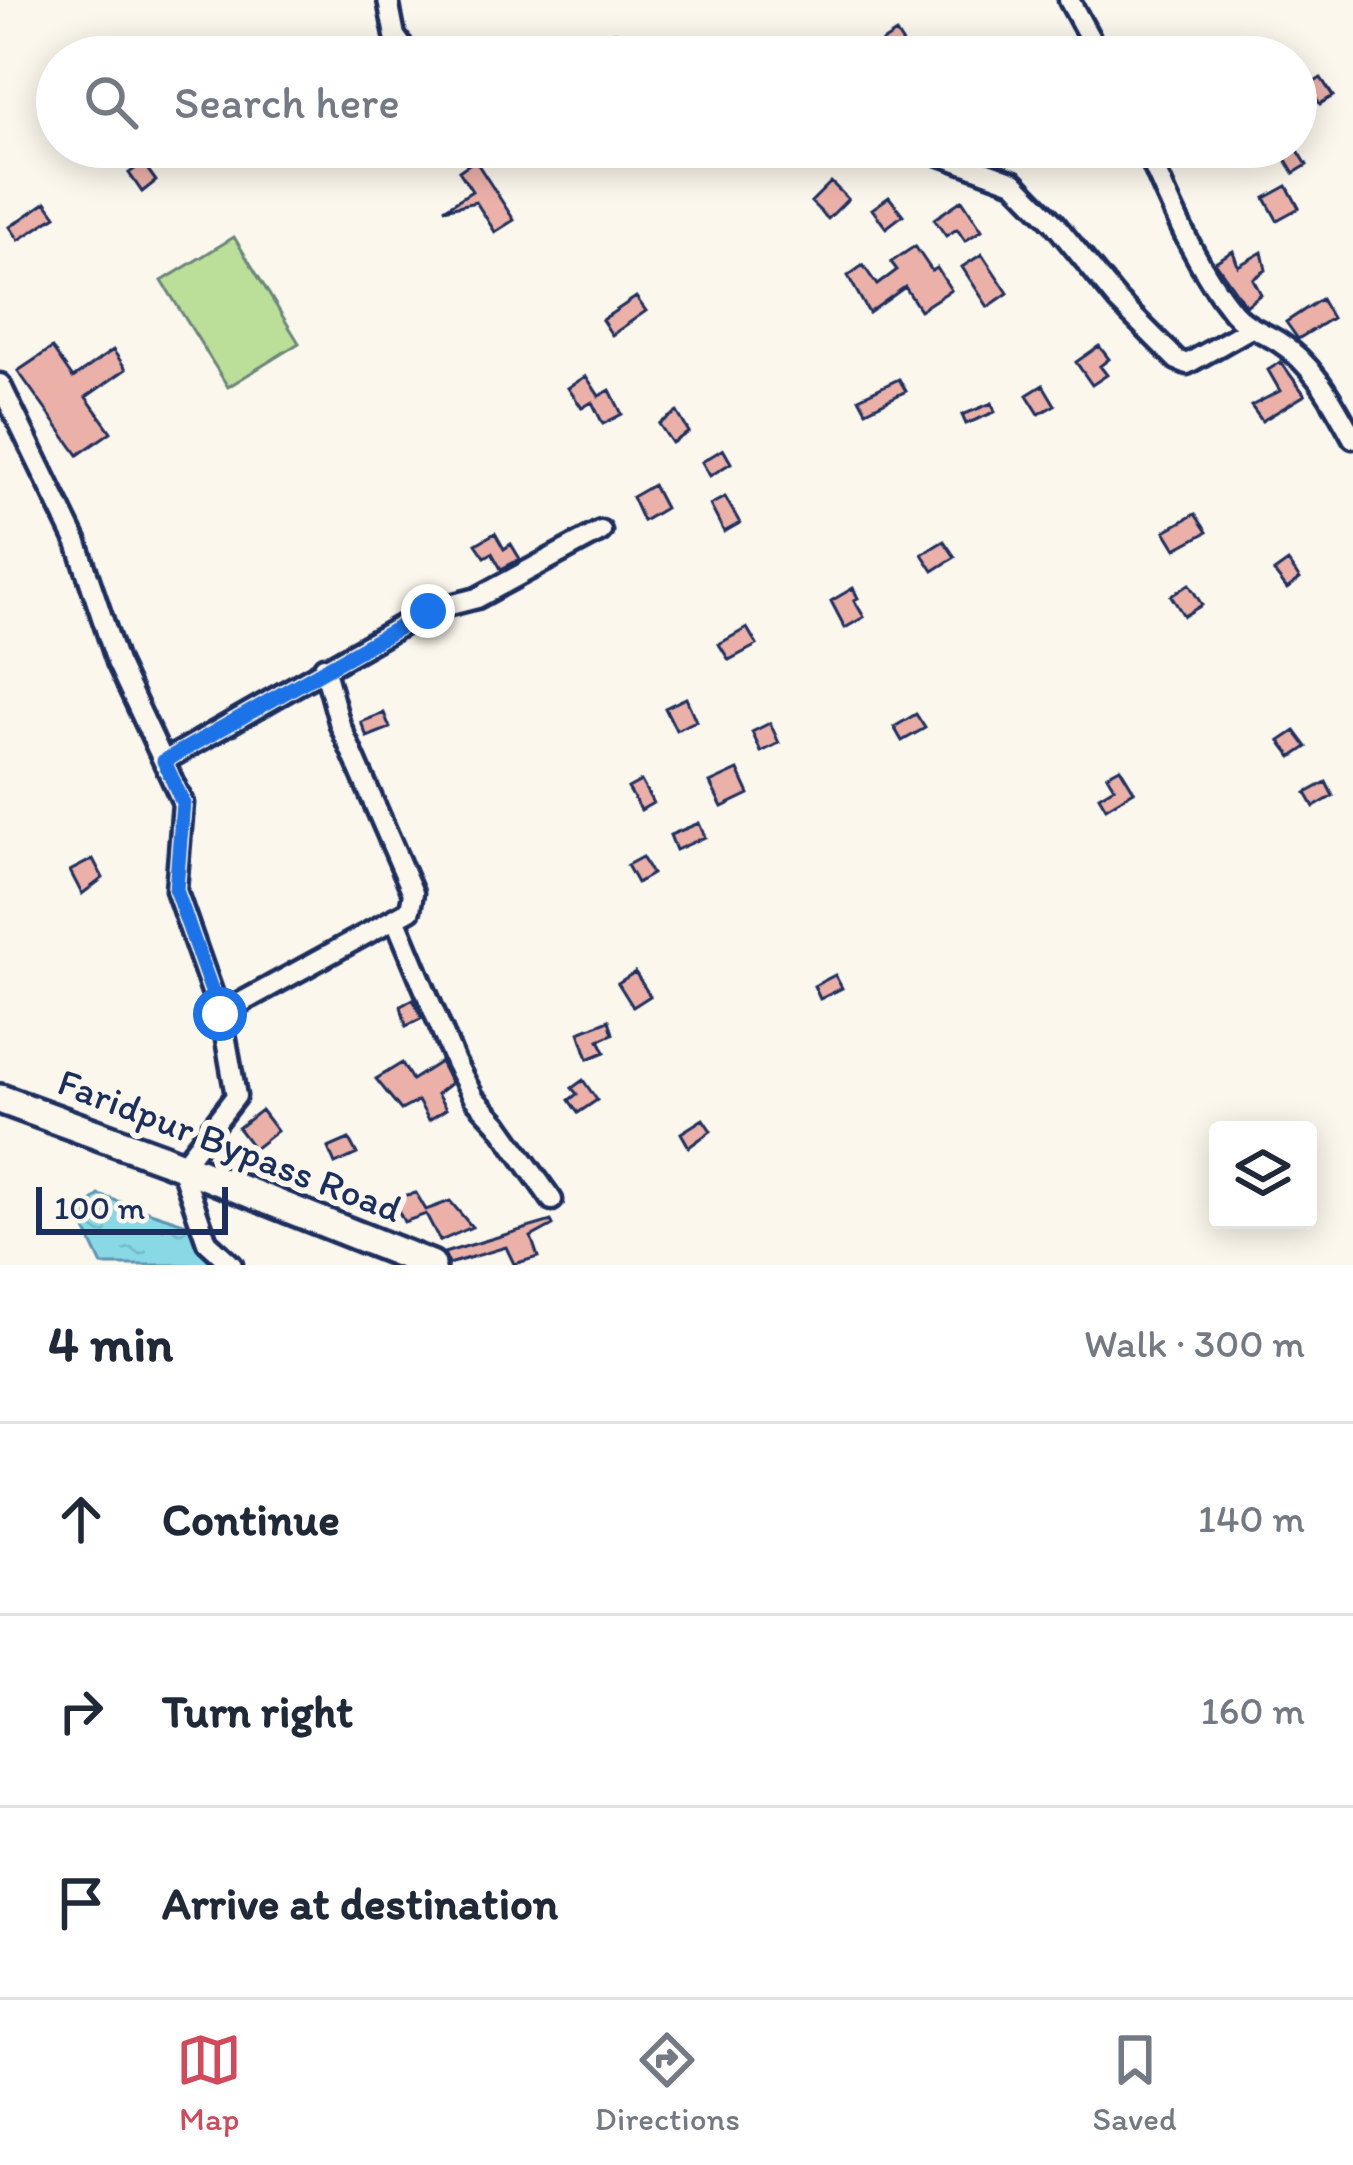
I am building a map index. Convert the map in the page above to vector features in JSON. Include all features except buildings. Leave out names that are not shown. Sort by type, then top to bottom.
[{"type":"highway","name":"Faridpur Bypass Road","points":[[0,1099],[431,1265]]},
{"type":"street","points":[[388,0],[395,36]]},
{"type":"street","points":[[1070,0],[1089,36]]},
{"type":"street","points":[[976,168],[1014,182],[1118,301],[1177,360],[1187,364],[1199,359],[1250,329]]},
{"type":"street","points":[[1154,168],[1184,236],[1221,295],[1250,329],[1282,343],[1324,385],[1353,438]]},
{"type":"street","points":[[0,384],[77,543],[117,662],[183,803],[176,890],[220,1014],[236,1096],[182,1167],[207,1242],[232,1265]]},
{"type":"street","points":[[164,761],[428,611],[477,598],[601,531]]},
{"type":"street","points":[[220,1014],[410,910],[412,893],[340,725],[324,667]]},
{"type":"street","points":[[395,918],[474,1098],[552,1200]]},
{"type":"green space","points":[[234,237],[299,343],[228,387],[162,281]]},
{"type":"water","points":[[99,1195],[190,1225],[215,1265],[102,1265],[78,1214]]},
{"type":"route","points":[[220,1014],[176,890],[183,803],[164,761],[428,611]]}]
